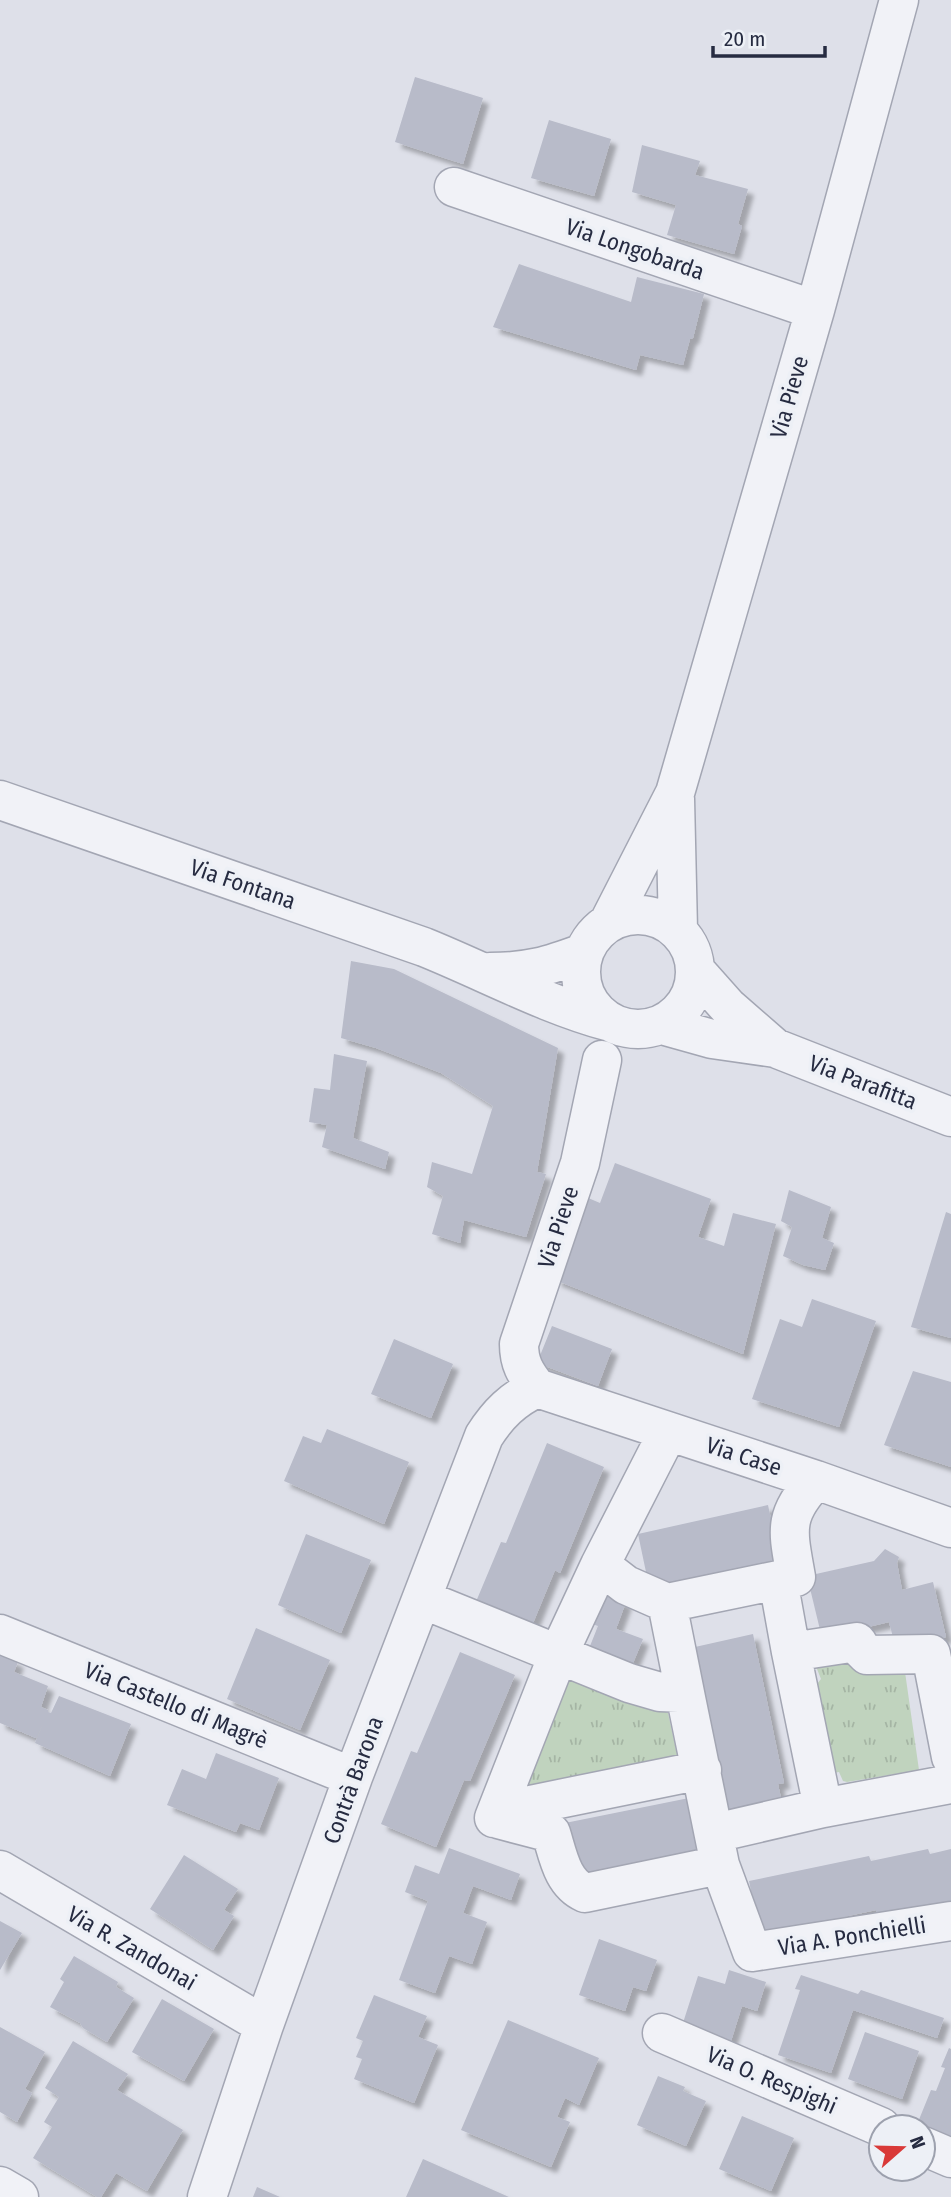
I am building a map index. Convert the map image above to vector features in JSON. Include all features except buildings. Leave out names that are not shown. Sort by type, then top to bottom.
[{"type":"street","name":"Via Pieve","points":[[609,922],[675,793],[815,310],[899,0]]},
{"type":"street","name":"Via Longobarda","points":[[454,187],[815,310]]},
{"type":"street","name":"Via Pieve","points":[[675,793],[678,930]]},
{"type":"street","name":"Via Fontana","points":[[0,800],[424,947],[485,971],[572,1012],[610,1023]]},
{"type":"street","points":[[627,915],[645,915],[663,920],[678,930],[688,942],[694,956],[695,971],[694,988],[687,1003],[676,1016],[662,1025],[644,1030],[627,1029],[610,1023],[595,1010],[584,993],[580,973],[583,953],[598,930],[627,915]]},
{"type":"street","name":"Via Fontana","points":[[485,971],[522,972],[583,953]]},
{"type":"street","name":"Via Parafitta","points":[[695,971],[728,1007],[775,1048]]},
{"type":"street","name":"Via Parafitta","points":[[662,1025],[712,1039],[775,1048],[951,1116]]},
{"type":"street","name":"Via Pieve","points":[[537,1388],[524,1372],[519,1357],[519,1344],[580,1163],[602,1060]]},
{"type":"street","name":"Via Case","points":[[537,1388],[816,1480],[951,1528]]},
{"type":"street","name":"Contrà Barona","points":[[207,2197],[264,2025],[353,1777],[484,1436],[496,1417],[519,1396],[537,1388]]},
{"type":"street","points":[[494,1818],[558,1655],[600,1564],[668,1432]]},
{"type":"street","points":[[600,1564],[626,1585],[667,1604],[796,1577],[790,1546],[790,1515],[801,1496],[816,1480]]},
{"type":"street","points":[[778,1580],[823,1808]]},
{"type":"street","points":[[422,1599],[629,1683],[660,1692],[685,1693]]},
{"type":"street","points":[[667,1604],[718,1849]]},
{"type":"street","name":"Via Castello di Magrè","points":[[0,1634],[353,1777]]},
{"type":"street","points":[[791,1652],[858,1642],[867,1655],[931,1654],[951,1758]]},
{"type":"street","points":[[494,1818],[525,1806],[702,1770]]},
{"type":"street","points":[[494,1818],[551,1833],[569,1882],[576,1890],[585,1894],[718,1849],[823,1808],[951,1784]]},
{"type":"street","name":"Via A. Ponchielli","points":[[718,1849],[752,1952],[951,1921]]},
{"type":"street","name":"Via R. Zandonai","points":[[0,1870],[264,2025]]},
{"type":"street","name":"Via O. Respighi","points":[[662,2033],[867,2121]]},
{"type":"street","points":[[0,2186],[19,2197]]},
{"type":"green space","points":[[817,1658],[904,1665],[919,1770],[847,1782],[843,1781],[839,1772],[822,1775],[808,1695],[821,1679]]},
{"type":"green space","points":[[566,1675],[668,1713],[678,1759],[520,1798]]}]
